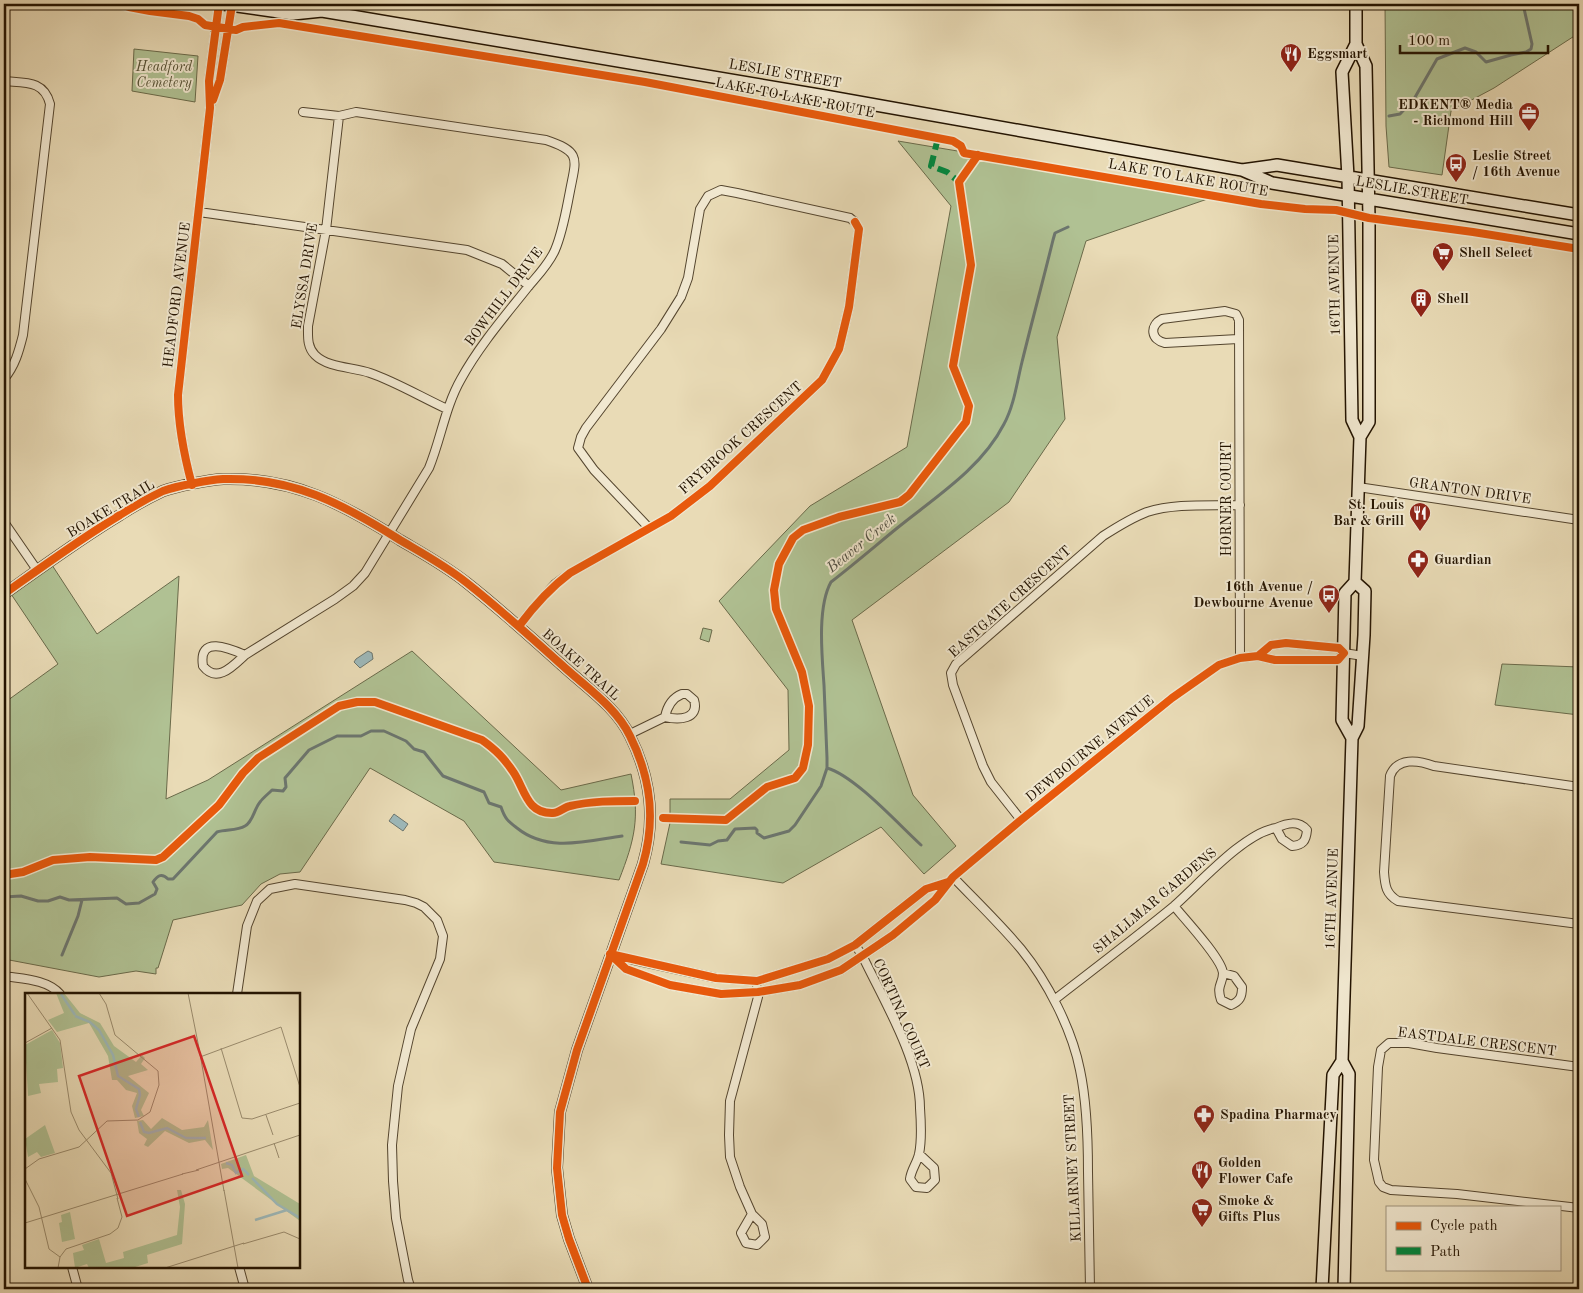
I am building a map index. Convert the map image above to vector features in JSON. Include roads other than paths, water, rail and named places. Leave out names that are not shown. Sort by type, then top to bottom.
[{"type":"main road","name":"LESLIE STREET","points":[[229,4],[293,14],[322,11],[835,97],[1242,170],[1272,183],[1579,234]]},
{"type":"main road","name":"LESLIE STREET","points":[[309,4],[322,11]]},
{"type":"main road","name":"16TH AVENUE","points":[[1356,4],[1356,44],[1366,66],[1369,199],[1369,422],[1360,437]]},
{"type":"main road","name":"16TH AVENUE","points":[[1352,738],[1342,720],[1345,593],[1355,582],[1360,437],[1352,420],[1348,177],[1342,72],[1356,44]]},
{"type":"main road","name":"LESLIE STREET","points":[[1242,170],[1277,165],[1579,215]]},
{"type":"main road","name":"16TH AVENUE","points":[[1344,1289],[1349,1074],[1342,1060],[1352,738],[1358,726],[1365,591],[1355,582]]},
{"type":"main road","name":"16TH AVENUE","points":[[1322,1289],[1333,1074],[1342,1060]]},
{"type":"street","name":"HEADFORD AVENUE","points":[[192,484],[181,440],[178,395],[210,108],[209,81],[218,4]]},
{"type":"street","name":"HEADFORD AVENUE","points":[[210,108],[220,80],[229,4]]},
{"type":"street","points":[[4,81],[39,86],[48,94],[50,104],[23,335],[16,359],[10,372],[4,379]]},
{"type":"street","name":"BOWHILL DRIVE","points":[[245,655],[231,649],[212,646],[204,653],[203,666],[211,674],[223,673],[234,666],[245,655],[335,600],[365,573],[429,468],[436,451],[447,409],[461,379],[476,355],[546,266],[554,252],[561,233],[575,162],[570,150],[562,145],[546,140],[356,112],[339,116],[303,112]]},
{"type":"street","name":"ELYSSA DRIVE","points":[[339,116],[326,230],[308,326],[310,350],[316,357],[327,362],[370,372],[447,409]]},
{"type":"street","name":"FRYBROOK CRESCENT","points":[[519,626],[529,612],[562,579],[671,516],[710,486],[822,380],[838,349],[849,307],[859,229],[850,218],[721,190],[708,196],[700,209],[688,278],[680,297],[661,329],[586,428],[580,437],[578,448],[594,470],[649,528]]},
{"type":"street","points":[[199,212],[467,250],[502,264],[529,286]]},
{"type":"street","name":"HORNER COURT","points":[[1238,339],[1165,343],[1158,342],[1155,338],[1153,327],[1156,322],[1162,319],[1225,311],[1236,314],[1239,320],[1240,658]]},
{"type":"street","name":"BOAKE TRAIL","points":[[4,594],[102,525],[165,490],[221,479],[260,480],[292,486],[366,518],[465,581],[611,708],[630,734],[646,773],[650,830],[648,848],[643,864],[577,1050],[560,1112],[557,1168],[562,1215],[588,1289]]},
{"type":"street","name":"GRANTON DRIVE","points":[[1358,487],[1579,520]]},
{"type":"street","name":"EASTGATE CRESCENT","points":[[1021,820],[991,782],[983,766],[953,685],[951,673],[956,664],[1103,536],[1126,521],[1148,512],[1168,508],[1240,505]]},
{"type":"street","points":[[4,522],[37,570]]},
{"type":"street","name":"DEWBOURNE AVENUE","points":[[1258,656],[1272,645],[1286,643],[1339,648],[1344,654],[1363,656]]},
{"type":"street","name":"DEWBOURNE AVENUE","points":[[610,954],[626,969],[670,985],[721,994],[758,992],[800,985],[841,970],[893,935],[935,900],[951,880],[1021,820],[1192,683],[1219,665],[1240,658],[1258,656],[1275,660],[1338,660],[1344,654]]},
{"type":"street","points":[[630,734],[665,717]]},
{"type":"street","points":[[1579,787],[1434,766],[1422,761],[1401,763],[1392,769],[1390,776],[1384,872],[1385,887],[1392,897],[1398,901],[1579,924]]},
{"type":"street","name":"SHALLMAR GARDENS","points":[[1054,1000],[1174,906],[1242,844],[1267,829],[1276,828]]},
{"type":"street","name":"DEWBOURNE AVENUE","points":[[610,954],[716,978],[756,981],[828,959],[855,945],[926,888],[951,880]]},
{"type":"street","name":"KILLARNEY STREET","points":[[951,880],[1021,949],[1054,1000],[1070,1038],[1080,1070],[1085,1104],[1088,1143],[1090,1289]]},
{"type":"street","points":[[237,993],[247,926],[257,901],[270,889],[295,884],[405,900],[416,903],[424,908],[437,920],[443,936],[443,946],[433,977],[411,1030],[398,1086],[392,1145],[396,1218],[411,1289]]},
{"type":"street","points":[[1174,906],[1216,957],[1223,973]]},
{"type":"street","name":"CORTINA COURT","points":[[855,945],[862,955],[912,1062],[918,1083],[920,1106],[919,1154]]},
{"type":"street","points":[[4,976],[47,984],[55,988],[59,993]]},
{"type":"street","points":[[752,1214],[730,1157],[729,1135],[730,1101],[758,992],[756,981]]},
{"type":"street","name":"EASTDALE CRESCENT","points":[[1579,1068],[1409,1043],[1389,1043],[1382,1050],[1378,1068],[1374,1160],[1378,1182],[1383,1187],[1391,1190],[1457,1194],[1579,1208]]},
{"type":"street","points":[[72,1268],[78,1289]]},
{"type":"street","points":[[240,1268],[245,1289]]},
{"type":"water","points":[[368,651],[372,653],[373,659],[360,668],[354,662]]},
{"type":"water","points":[[394,814],[408,824],[403,831],[389,821]]},
{"type":"waterway","name":"Beaver Creek","points":[[1389,116],[1400,114],[1414,99],[1437,59],[1465,48],[1476,52],[1486,62],[1531,49],[1532,44],[1523,4]]},
{"type":"waterway","name":"Beaver Creek","points":[[681,842],[710,845],[718,841],[727,840],[735,829],[755,828],[757,833],[764,838],[789,831],[821,786],[827,768],[822,618],[831,582],[956,482],[983,455],[994,440],[1004,424],[1013,402],[1055,233],[1068,227]]},
{"type":"waterway","name":"Beaver Creek","points":[[4,897],[21,896],[38,901],[48,901],[60,897],[69,900],[117,898],[126,904],[139,903],[155,894],[157,889],[153,882],[157,878],[162,875],[168,879],[173,879],[217,832],[239,829],[248,824],[260,802],[272,790],[283,791],[286,787],[285,778],[309,750],[337,736],[361,736],[371,731],[384,731],[406,741],[414,749],[424,752],[443,776],[484,792],[489,803],[501,807],[509,821],[529,836],[555,843],[582,842],[622,836]]},
{"type":"waterway","points":[[827,768],[850,780],[863,790],[921,845]]},
{"type":"waterway","points":[[62,955],[78,916],[82,900]]},
{"type":"place","name":"Eggsmart","points":[[1291,73]]},
{"type":"place","name":"EDKENT® Media - Richmond Hill","points":[[1529,132]]},
{"type":"place","name":"Leslie Street / 16th Avenue","points":[[1456,183]]},
{"type":"place","name":"Shell Select","points":[[1443,272]]},
{"type":"place","name":"Shell","points":[[1421,318]]},
{"type":"place","name":"St. Louis Bar & Grill","points":[[1420,532]]},
{"type":"place","name":"Guardian","points":[[1418,579]]},
{"type":"place","name":"16th Avenue / Dewbourne Avenue","points":[[1329,614]]},
{"type":"place","name":"Spadina Pharmacy","points":[[1204,1134]]},
{"type":"place","name":"Golden Flower Cafe","points":[[1202,1190]]},
{"type":"place","name":"Smoke & Gifts Plus","points":[[1202,1228]]},
{"type":"park label","name":"Headford Cemetery","points":[[164,76]]}]
